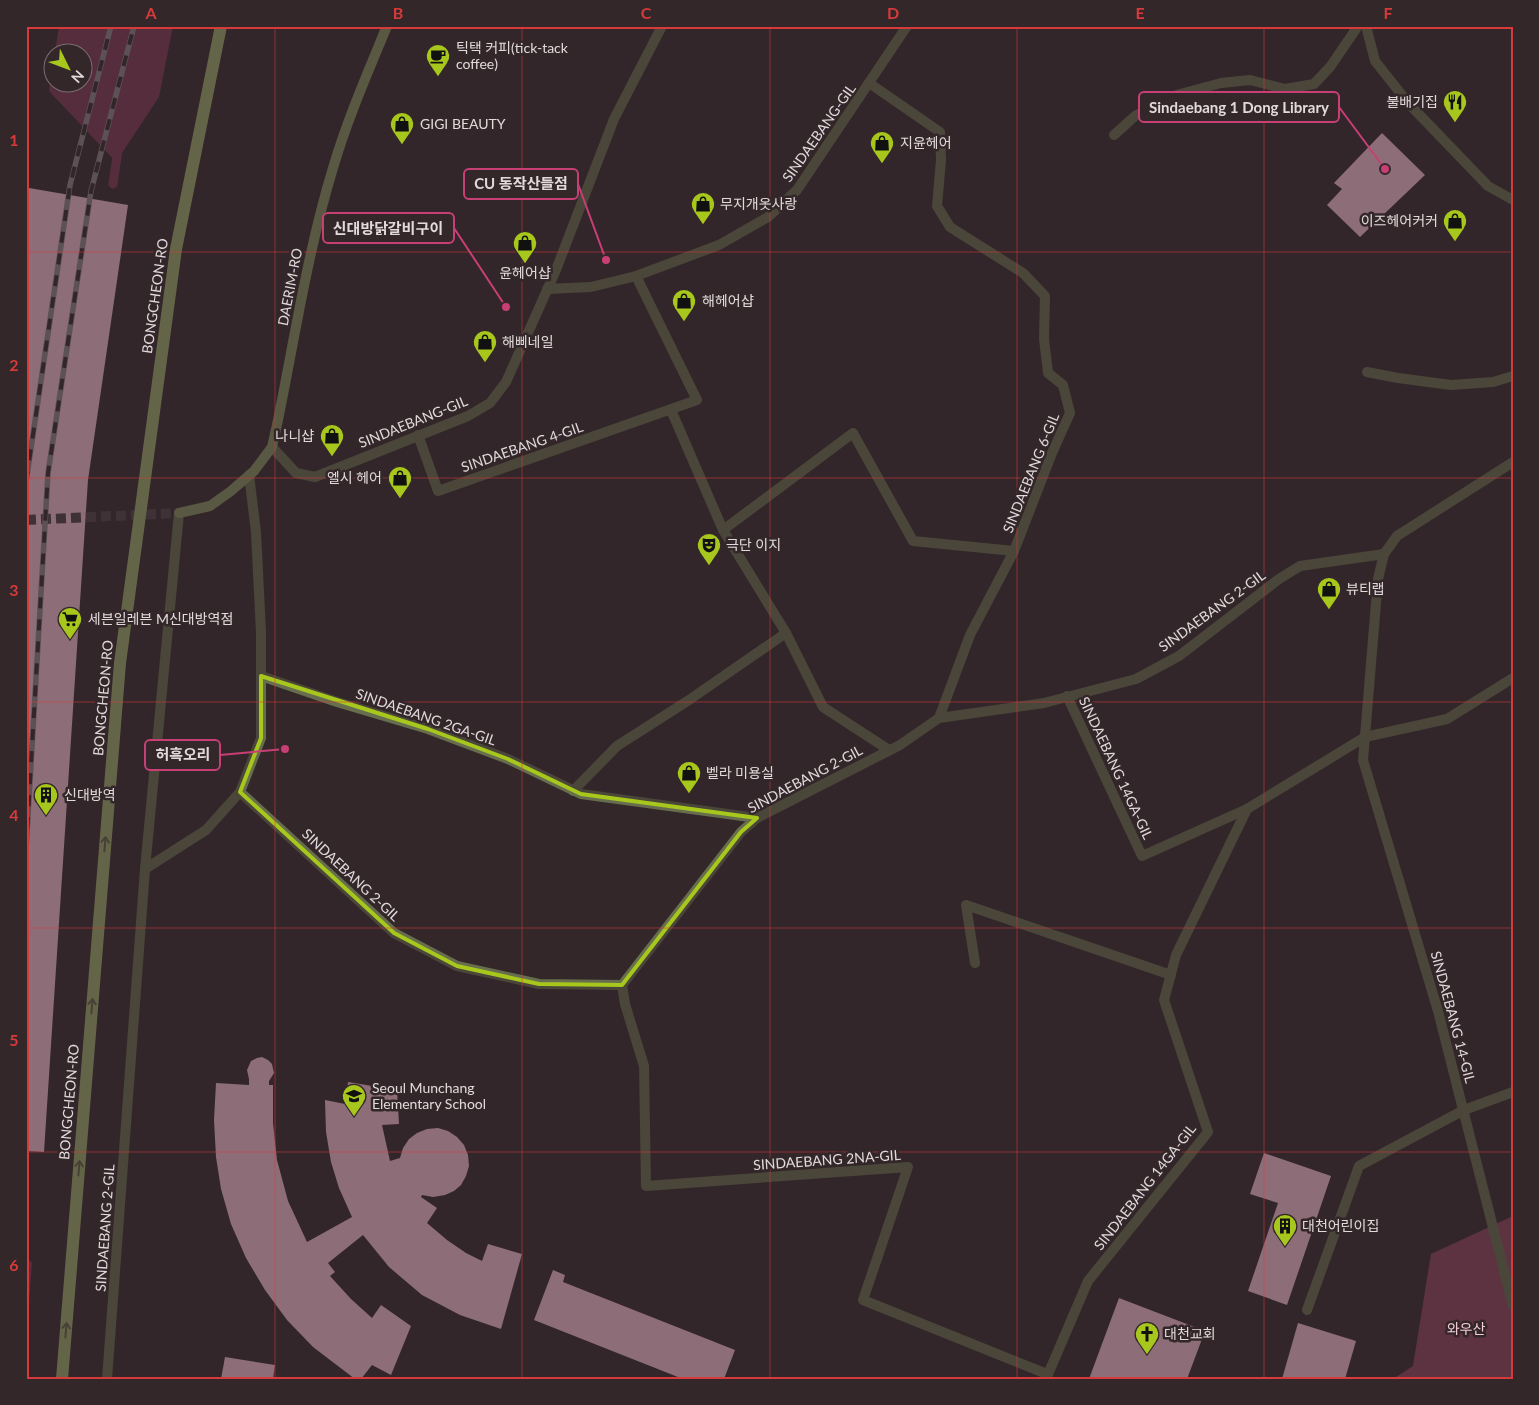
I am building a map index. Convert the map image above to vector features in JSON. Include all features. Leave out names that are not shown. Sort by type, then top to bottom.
[{"type":"main road","name":"BONGCHEON-RO","points":[[62,1379],[120,663],[176,249],[221,26]]},
{"type":"main road","name":"DAERIM-RO","points":[[180,513],[210,506],[231,491],[254,471],[272,446],[312,248],[333,167],[387,26]]},
{"type":"street","points":[[547,289],[614,119],[662,26]]},
{"type":"street","name":"SINDAEBANG-GIL","points":[[272,446],[296,474],[315,477],[468,416],[490,403],[506,382],[547,289],[590,286],[636,276],[719,245],[768,217],[797,190],[907,26]]},
{"type":"street","points":[[1114,135],[1135,116],[1174,96],[1221,83],[1250,80],[1285,89],[1314,84],[1330,67],[1358,26]]},
{"type":"street","points":[[1366,26],[1375,61],[1408,104],[1488,186],[1513,200]]},
{"type":"street","name":"SINDAEBANG 6-GIL","points":[[869,83],[940,132],[941,160],[937,206],[950,227],[1023,273],[1045,296],[1044,339],[1048,373],[1063,384],[1070,413],[1052,453],[1014,551],[970,635],[939,718]]},
{"type":"street","name":"SINDAEBANG 4-GIL","points":[[418,435],[438,491],[697,400],[636,276]]},
{"type":"street","points":[[1367,372],[1451,385],[1494,382],[1513,376]]},
{"type":"street","points":[[671,410],[723,530],[786,633],[823,707],[889,750]]},
{"type":"street","name":"SINDAEBANG 6-GIL","points":[[723,530],[853,433],[914,541],[1014,551]]},
{"type":"street","name":"SINDAEBANG 14-GIL","points":[[1513,462],[1397,536],[1384,554],[1378,579],[1363,760],[1438,1011],[1513,1306]]},
{"type":"street","points":[[145,869],[206,830],[240,792],[262,738],[261,632],[256,532],[249,475]]},
{"type":"street","name":"SINDAEBANG 2-GIL","points":[[107,1379],[145,869],[180,513]]},
{"type":"street","name":"SINDAEBANG 2-GIL","points":[[240,792],[394,933],[456,966],[539,984],[622,985],[741,832],[757,818],[900,745],[939,718],[1044,703],[1136,679],[1179,656],[1279,579],[1300,566],[1384,554]]},
{"type":"street","points":[[573,791],[617,746],[689,700],[786,633]]},
{"type":"street","name":"SINDAEBANG 2GA-GIL","points":[[261,676],[337,702],[428,729],[508,759],[581,794],[757,818]]},
{"type":"street","points":[[1365,737],[1447,719],[1513,678]]},
{"type":"street","name":"SINDAEBANG 14GA-GIL","points":[[1067,696],[1142,856],[1247,809],[1365,737]]},
{"type":"street","name":"SINDAEBANG 14GA-GIL","points":[[1046,1376],[1088,1281],[1208,1132],[1164,1000],[1176,954],[1247,809]]},
{"type":"street","points":[[975,963],[966,905],[1171,975]]},
{"type":"street","name":"SINDAEBANG 2NA-GIL","points":[[622,985],[624,1004],[644,1066],[646,1186],[908,1167],[863,1300],[1046,1376]]},
{"type":"street","points":[[1307,1310],[1359,1166],[1464,1110],[1513,1092]]},
{"type":"highlighted area","points":[[261,676],[428,729],[508,759],[581,794],[757,818],[741,832],[622,985],[539,984],[457,966],[394,933],[240,792],[261,738]]},
{"type":"green space","name":"와우산","points":[[1513,1216],[1513,1379],[1393,1379],[1413,1366],[1431,1254]]},
{"type":"shaded area","points":[[59,26],[173,26],[159,97],[116,162],[50,92],[92,92],[92,42],[57,42]]},
{"type":"shaded area","points":[[26,1257],[32,1263],[26,1340]]},
{"type":"building","points":[[1382,133],[1425,175],[1360,237],[1327,205],[1342,189],[1334,183]]},
{"type":"building","name":"신대방역","points":[[29,188],[128,205],[88,480],[44,1152],[26,1151],[26,209]]},
{"type":"building","points":[[262,1057],[272,1064],[274,1073],[269,1081],[269,1085],[273,1085],[273,1123],[277,1160],[288,1201],[307,1242],[352,1217],[339,1188],[331,1162],[326,1132],[325,1100],[345,1104],[348,1082],[397,1090],[399,1124],[382,1125],[390,1161],[400,1158],[403,1148],[409,1139],[427,1129],[438,1128],[448,1131],[457,1137],[464,1145],[468,1155],[469,1166],[461,1185],[445,1195],[433,1197],[422,1195],[421,1197],[437,1208],[427,1223],[466,1253],[482,1261],[488,1244],[522,1254],[501,1329],[460,1315],[422,1295],[389,1267],[363,1235],[328,1263],[335,1272],[330,1276],[372,1318],[381,1305],[411,1326],[391,1375],[372,1365],[361,1379],[355,1379],[313,1347],[287,1320],[265,1290],[246,1258],[231,1224],[221,1189],[216,1157],[214,1120],[216,1083],[249,1085],[247,1070],[251,1061]]},
{"type":"building","name":"대천어린이집","points":[[1264,1153],[1331,1176],[1287,1305],[1248,1291],[1278,1203],[1250,1194]]},
{"type":"building","points":[[553,1270],[565,1275],[563,1282],[735,1350],[724,1379],[683,1379],[534,1320]]},
{"type":"building","name":"대천교회","points":[[1119,1298],[1205,1331],[1187,1379],[1089,1379]]},
{"type":"building","points":[[1298,1323],[1356,1341],[1345,1379],[1282,1379]]},
{"type":"building","points":[[225,1357],[275,1365],[273,1379],[221,1379]]},
{"type":"waterway","points":[[113,184],[118,150]]},
{"type":"tunnel","points":[[26,520],[179,513]]},
{"type":"railway","points":[[26,482],[70,185],[111,26]]},
{"type":"railway","points":[[26,850],[48,473],[91,191],[134,26]]},
{"type":"place","name":"틱택 커피(tick-tack coffee)","points":[[438,77]]},
{"type":"place","name":"불배기집","points":[[1455,123]]},
{"type":"place","name":"GIGI BEAUTY","points":[[402,145]]},
{"type":"place","name":"지윤헤어","points":[[882,164]]},
{"type":"place","name":"Sindaebang 1 Dong Library","points":[[1385,169]]},
{"type":"place","name":"무지개옷사랑","points":[[703,225]]},
{"type":"place","name":"이즈헤어커커","points":[[1455,242]]},
{"type":"place","name":"CU 동작산들점","points":[[606,260]]},
{"type":"place","name":"윤헤어샵","points":[[525,264]]},
{"type":"place","name":"신대방닭갈비구이","points":[[506,307]]},
{"type":"place","name":"해헤어샵","points":[[684,322]]},
{"type":"place","name":"해삐네일","points":[[485,363]]},
{"type":"place","name":"나니샵","points":[[332,457]]},
{"type":"place","name":"엘시 헤어","points":[[400,499]]},
{"type":"place","name":"극단 이지","points":[[709,566]]},
{"type":"place","name":"뷰티랩","points":[[1329,610]]},
{"type":"place","name":"세븐일레븐 M신대방역점","points":[[70,640]]},
{"type":"place","name":"허흑오리","points":[[285,749]]},
{"type":"place","name":"벨라 미용실","points":[[689,794]]},
{"type":"place","name":"신대방역","points":[[46,816]]},
{"type":"place","name":"Seoul Munchang Elementary School","points":[[354,1117]]},
{"type":"place","name":"대천어린이집","points":[[1285,1247]]},
{"type":"place","name":"대천교회","points":[[1147,1355]]}]
